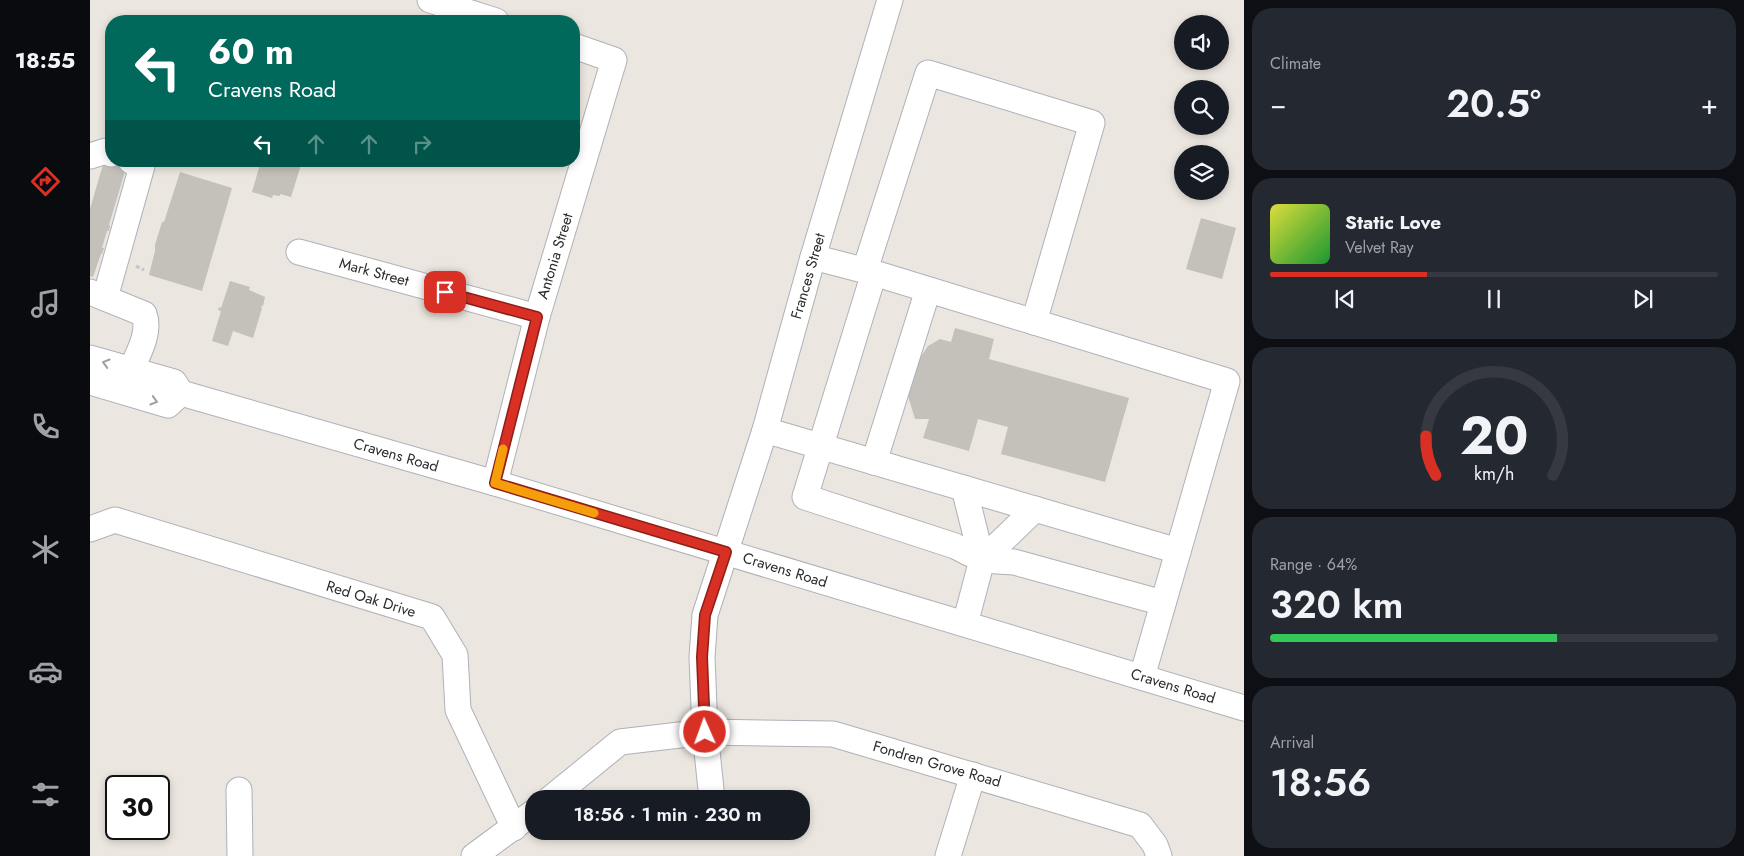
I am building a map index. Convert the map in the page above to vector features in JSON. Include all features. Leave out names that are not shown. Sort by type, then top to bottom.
[{"type":"street","points":[[430,0],[477,15]]},
{"type":"street","name":"Frances Street","points":[[711,790],[705,732],[702,657],[705,615],[765,430],[813,257],[890,0]]},
{"type":"street","name":"Antonia Street","points":[[495,483],[537,317],[614,60],[580,48]]},
{"type":"street","points":[[1034,322],[1092,123],[928,73],[805,497],[955,546],[982,560],[1014,562],[1163,603]]},
{"type":"street","points":[[90,156],[105,152]]},
{"type":"street","points":[[131,370],[146,331],[147,322],[144,314],[97,295],[142,167]]},
{"type":"street","name":"Mark Street","points":[[299,252],[537,317]]},
{"type":"street","points":[[813,257],[869,272],[1227,381],[1142,677]]},
{"type":"street","points":[[874,462],[928,290]]},
{"type":"street","name":"Cravens Road","points":[[90,358],[174,382],[181,393],[495,483],[1244,708]]},
{"type":"street","points":[[90,382],[168,405],[181,393]]},
{"type":"street","points":[[765,430],[1178,551]]},
{"type":"street","points":[[964,488],[982,560],[965,624]]},
{"type":"street","points":[[982,560],[1034,509]]},
{"type":"street","name":"Red Oak Drive","points":[[90,529],[115,520],[432,617],[455,655],[458,710],[514,828]]},
{"type":"street","name":"Fondren Grove Road","points":[[561,790],[620,742],[705,732],[833,734],[1140,825],[1157,850]]},
{"type":"street","points":[[948,856],[973,775]]},
{"type":"street","points":[[239,790],[240,856]]},
{"type":"street","points":[[474,856],[525,819]]},
{"type":"building","points":[[104,161],[105,167],[126,168],[109,225],[109,231],[107,231],[102,248],[104,248],[93,277],[90,276],[90,209]]},
{"type":"building","points":[[259,167],[300,167],[291,197],[280,194],[280,196],[273,195],[272,198],[252,192]]},
{"type":"building","points":[[180,172],[232,188],[202,291],[149,275],[155,245]]},
{"type":"building","points":[[1201,218],[1236,228],[1222,279],[1186,269]]},
{"type":"building","points":[[230,281],[250,287],[249,290],[265,297],[253,338],[233,331],[228,346],[212,341],[221,311],[218,310],[219,307],[221,308]]},
{"type":"building","points":[[955,328],[994,339],[989,359],[1129,398],[1105,482],[1001,454],[1008,427],[978,419],[969,451],[923,438],[929,419],[915,419],[908,396],[910,373],[928,346],[940,339],[951,342]]},
{"type":"slow traffic","points":[[503,449],[495,483],[594,513]]},
{"type":"route","points":[[445,292],[537,317],[495,483],[726,552],[705,615],[702,657],[705,732]]}]
